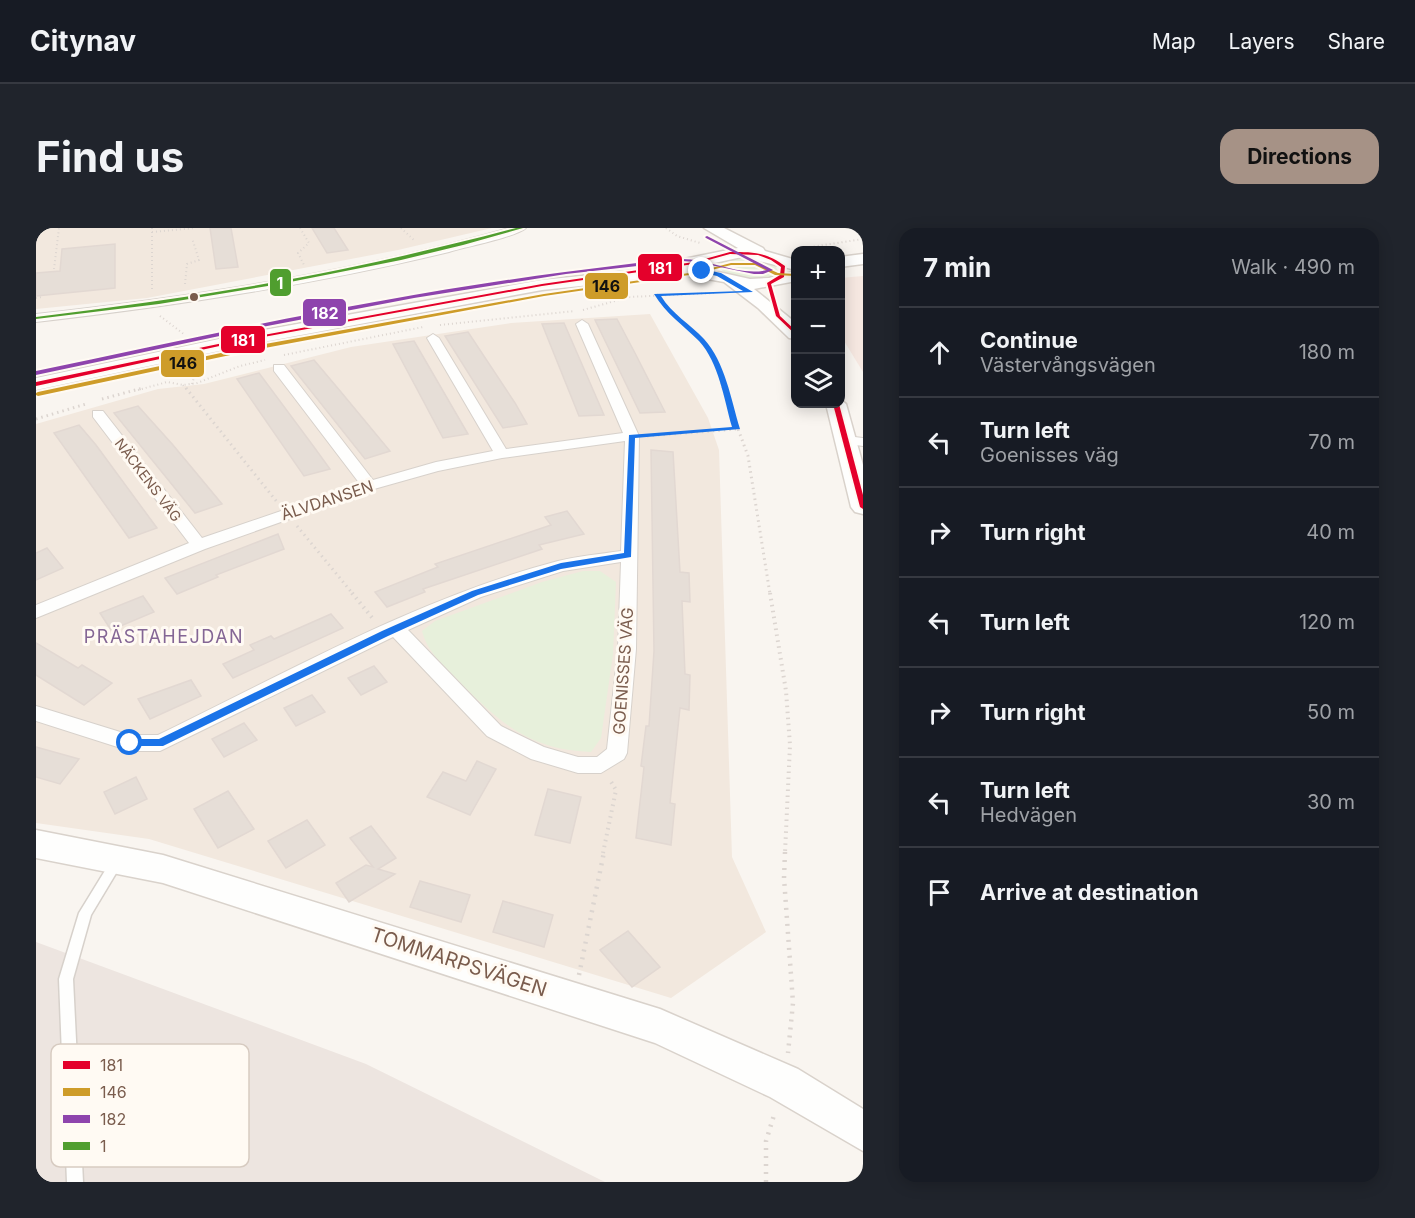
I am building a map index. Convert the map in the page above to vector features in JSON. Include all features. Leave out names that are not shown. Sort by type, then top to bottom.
[{"type":"main road","points":[[711,228],[780,266]]},
{"type":"main road","points":[[711,228],[723,245],[722,267]]},
{"type":"main road","points":[[36,384],[247,339],[542,285],[722,267],[747,252],[780,266]]},
{"type":"main road","points":[[722,267],[749,284],[780,266]]},
{"type":"main road","points":[[778,316],[780,266]]},
{"type":"main road","points":[[722,267],[791,330]]},
{"type":"main road","points":[[838,408],[854,441],[863,507]]},
{"type":"main road","name":"TOMMARPSVÄGEN","points":[[36,844],[163,869],[781,1067],[863,1131]]},
{"type":"street","points":[[36,318],[153,307],[312,279],[419,255],[521,228]]},
{"type":"street","name":"GOENISSES VÄG","points":[[582,324],[632,436],[627,649],[617,753],[601,765]]},
{"type":"street","points":[[433,330],[502,454]]},
{"type":"street","points":[[278,360],[369,486]]},
{"type":"street","name":"NÄCKENS VÄG","points":[[94,406],[199,545]]},
{"type":"street","name":"ÄLVDANSEN","points":[[36,612],[199,545],[369,486],[436,467],[502,454],[632,436]]},
{"type":"street","points":[[36,713],[130,743],[160,743],[396,628],[475,593],[561,566],[628,555]]},
{"type":"street","points":[[396,628],[494,731],[538,753],[578,765],[601,765]]},
{"type":"lane","points":[[69,1044],[66,980],[86,913],[118,860]]},
{"type":"lane","points":[[74,1167],[75,1182]]},
{"type":"path","points":[[54,269],[59,228]]},
{"type":"path","points":[[188,338],[153,307],[152,230],[195,228]]},
{"type":"path","points":[[300,228],[309,243],[298,254],[312,279]]},
{"type":"path","points":[[185,294],[187,264],[199,260],[192,238]]},
{"type":"path","points":[[780,266],[863,239]]},
{"type":"path","points":[[36,419],[94,406],[167,382],[192,384],[240,366],[278,360],[358,338],[583,310],[629,297],[657,294],[750,292]]},
{"type":"path","points":[[657,294],[665,308],[702,340],[715,359],[736,429],[748,456],[786,691],[790,745],[784,878],[793,1003],[788,1056],[781,1067],[766,1141],[766,1182]]},
{"type":"path","points":[[36,298],[42,297]]},
{"type":"path","points":[[192,384],[198,370],[197,360]]},
{"type":"path","points":[[632,436],[736,429]]},
{"type":"path","points":[[574,999],[615,789],[601,765]]},
{"type":"shaded area","points":[[36,228],[492,228],[398,250],[147,298],[36,309]]},
{"type":"shaded area","points":[[863,276],[863,372],[845,343],[845,278]]},
{"type":"shaded area","points":[[650,314],[708,418],[719,450],[732,857],[766,932],[671,998],[149,839],[36,823],[36,424],[158,389],[204,384],[351,347],[511,323]]},
{"type":"shaded area","points":[[36,942],[366,1064],[605,1182],[36,1182]]},
{"type":"green space","points":[[742,255],[774,263],[778,271],[767,279],[750,280],[741,279],[720,269],[721,261]]},
{"type":"green space","points":[[583,571],[600,571],[616,582],[613,654],[601,738],[591,752],[549,746],[532,739],[501,720],[486,708],[436,657],[422,631],[435,621],[542,582]]},
{"type":"building","points":[[210,228],[231,228],[238,267],[216,269]]},
{"type":"building","points":[[312,228],[334,228],[348,250],[327,253]]},
{"type":"building","points":[[115,244],[115,288],[36,296],[36,273],[60,271],[62,249]]},
{"type":"building","points":[[617,319],[665,412],[640,413],[595,320]]},
{"type":"building","points":[[564,323],[604,415],[579,416],[542,324]]},
{"type":"building","points":[[468,332],[527,424],[503,428],[445,336]]},
{"type":"building","points":[[414,341],[468,434],[443,438],[393,344]]},
{"type":"building","points":[[314,360],[390,451],[365,459],[291,366]]},
{"type":"building","points":[[259,373],[330,469],[304,476],[237,379]]},
{"type":"building","points":[[138,406],[222,504],[195,513],[114,413]]},
{"type":"building","points":[[79,425],[157,528],[129,538],[54,433]]},
{"type":"building","points":[[651,450],[673,452],[680,572],[689,573],[690,602],[682,601],[685,674],[690,675],[689,710],[680,708],[670,803],[675,804],[671,845],[636,838],[644,767],[641,766],[646,726],[649,726],[654,651]]},
{"type":"building","points":[[567,511],[584,534],[539,545],[542,549],[423,589],[425,592],[387,607],[375,592],[438,567],[435,564],[551,525],[545,517]]},
{"type":"building","points":[[278,534],[284,549],[216,575],[218,577],[177,594],[165,578]]},
{"type":"building","points":[[47,548],[63,568],[36,580],[36,553]]},
{"type":"building","points":[[143,596],[154,612],[111,630],[100,613]]},
{"type":"building","points":[[331,614],[343,628],[233,678],[223,664],[254,650],[250,645],[271,636],[274,639]]},
{"type":"building","points":[[36,643],[78,668],[82,665],[112,683],[84,705],[36,675]]},
{"type":"building","points":[[374,666],[387,682],[361,695],[348,678]]},
{"type":"building","points":[[191,680],[201,696],[150,719],[138,699]]},
{"type":"building","points":[[312,695],[325,712],[296,726],[284,708]]},
{"type":"building","points":[[244,723],[257,740],[224,757],[212,739]]},
{"type":"building","points":[[36,747],[79,759],[60,784],[36,777]]},
{"type":"building","points":[[477,761],[496,769],[470,815],[427,797],[443,772],[466,781]]},
{"type":"building","points":[[136,777],[147,799],[115,814],[104,792]]},
{"type":"building","points":[[548,789],[581,797],[570,843],[535,835]]},
{"type":"building","points":[[228,791],[254,829],[218,848],[194,809]]},
{"type":"building","points":[[307,820],[325,845],[286,868],[268,841]]},
{"type":"building","points":[[371,826],[396,858],[378,869],[395,874],[349,902],[336,883],[366,865],[373,867],[350,838]]},
{"type":"building","points":[[420,881],[470,895],[461,922],[410,907]]},
{"type":"building","points":[[503,901],[553,915],[544,947],[493,932]]},
{"type":"building","points":[[628,931],[660,967],[632,987],[600,950]]},
{"type":"transit line","name":"1","points":[[36,318],[280,283],[401,258],[521,228]]},
{"type":"transit line","name":"182","points":[[36,373],[338,310],[566,273],[682,260],[754,272],[771,270],[707,237]]},
{"type":"transit line","name":"181","points":[[36,384],[247,339],[542,285],[694,263],[730,253],[758,254],[773,259],[783,267],[782,276],[769,283],[778,316],[791,329]]},
{"type":"transit line","name":"146","points":[[38,394],[249,349],[544,295],[696,273],[731,264],[756,264],[777,274],[791,275]]},
{"type":"transit line","name":"181","points":[[837,408],[863,507]]},
{"type":"district","name":"PRÄSTAHEJDAN","points":[[164,637]]},
{"type":"route","points":[[130,743],[160,743],[385,633],[475,593],[561,566],[628,555],[632,436],[736,429],[715,359],[702,340],[665,308],[657,294],[750,292],[719,275],[702,271]]}]
